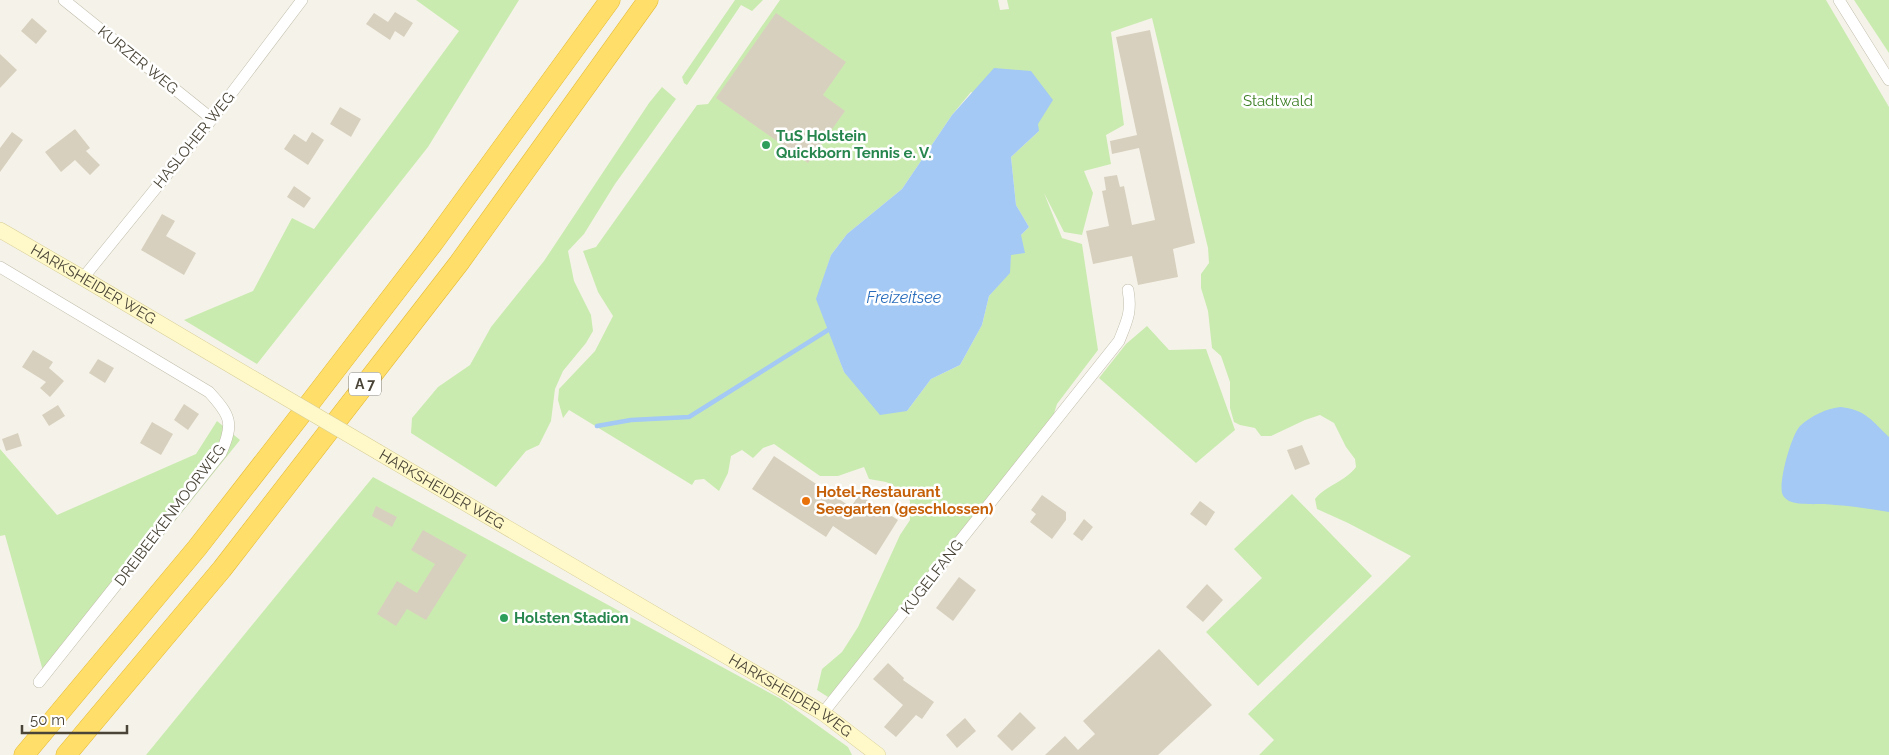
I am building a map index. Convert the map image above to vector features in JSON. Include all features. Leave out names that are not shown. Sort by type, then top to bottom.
[{"type":"highway","name":"A 7","points":[[24,755],[197,548],[313,399],[433,243],[610,0]]},
{"type":"highway","name":"A 7","points":[[66,755],[222,569],[459,263],[648,0]]},
{"type":"main road","name":"HARKSHEIDER WEG","points":[[0,230],[823,713],[871,753]]},
{"type":"street","name":"KURZER WEG","points":[[64,0],[212,119]]},
{"type":"street","name":"HASLOHER WEG","points":[[83,278],[212,119],[302,0]]},
{"type":"street","points":[[1839,0],[1889,80]]},
{"type":"street","name":"DREIBEEKENMOORWEG","points":[[0,267],[209,392],[222,406],[229,422],[228,436],[221,453],[39,682]]},
{"type":"street","name":"KUGELFANG","points":[[823,713],[1119,341],[1128,320],[1131,305],[1128,290]]},
{"type":"green space","points":[[416,0],[519,0],[428,147],[257,364],[184,320],[253,291],[292,218],[314,229],[459,31]]},
{"type":"green space","points":[[735,0],[763,0],[752,11],[741,5],[687,85],[682,77]]},
{"type":"green space","name":"Stadtwald","points":[[780,0],[998,0],[1000,10],[1009,9],[1007,0],[1826,0],[1889,107],[1889,755],[1259,755],[1274,740],[1248,714],[1411,556],[1317,509],[1315,499],[1319,494],[1352,472],[1356,467],[1355,459],[1346,447],[1334,423],[1320,415],[1271,436],[1261,436],[1255,428],[1234,422],[1230,408],[1230,382],[1221,356],[1212,348],[1208,311],[1201,288],[1201,274],[1209,263],[1208,248],[1152,18],[1111,32],[1124,125],[1106,135],[1111,164],[1084,171],[1093,193],[1082,235],[1064,232],[1044,193],[1062,238],[1082,244],[1098,350],[1057,404],[1050,426],[835,691],[828,697],[817,690],[822,669],[842,652],[858,627],[900,535],[910,520],[910,501],[902,490],[886,482],[869,479],[864,467],[838,476],[820,476],[774,444],[763,448],[753,458],[742,450],[731,456],[728,473],[719,491],[704,479],[695,480],[692,485],[569,410],[563,418],[558,400],[559,389],[595,351],[613,316],[598,292],[583,251],[596,247],[697,105],[708,104]],"holes":[[[971,92],[1039,131],[1011,157],[1016,205],[1029,227],[1021,235],[1011,254],[1009,273],[989,296],[982,325],[960,365],[931,379],[907,411],[844,372],[817,299],[831,255],[847,234],[902,189],[952,115]]]},
{"type":"green space","points":[[1854,0],[1889,0],[1889,53]]},
{"type":"green space","points":[[662,87],[676,99],[615,184],[584,234],[568,251],[574,281],[591,315],[593,331],[586,343],[563,371],[555,389],[551,421],[539,445],[526,451],[496,487],[411,433],[412,418],[438,387],[470,365],[491,327],[544,261],[649,103]]},
{"type":"green space","points":[[1147,326],[1169,350],[1206,349],[1235,430],[1196,463],[1099,378],[1126,344]]},
{"type":"green space","points":[[217,421],[240,440],[60,664],[43,671],[5,535],[0,536],[0,449],[57,515],[196,454]]},
{"type":"green space","name":"Holsten Stadion","points":[[373,477],[781,699],[848,747],[852,755],[146,755]]},
{"type":"green space","points":[[1292,494],[1372,576],[1258,686],[1206,632],[1262,578],[1234,549]]},
{"type":"water","name":"Freizeitsee","points":[[994,68],[1031,71],[1053,100],[1038,124],[1039,131],[1011,157],[1016,205],[1029,227],[1021,235],[1025,253],[1011,255],[1010,273],[989,296],[982,325],[960,365],[931,379],[907,411],[880,415],[844,372],[816,299],[831,255],[847,234],[902,189],[952,115]]},
{"type":"water","points":[[1841,407],[1850,408],[1863,414],[1889,437],[1889,512],[1830,504],[1793,503],[1782,494],[1782,478],[1786,458],[1800,426],[1819,413]]},
{"type":"building","points":[[395,12],[413,23],[404,37],[395,31],[390,40],[366,24],[374,13],[388,22]]},
{"type":"building","points":[[776,13],[846,62],[823,95],[845,111],[808,163],[716,98]]},
{"type":"building","points":[[32,18],[47,31],[36,44],[21,31]]},
{"type":"building","points":[[1150,30],[1195,243],[1173,249],[1178,277],[1138,285],[1132,256],[1093,264],[1086,231],[1109,226],[1102,191],[1106,190],[1104,177],[1117,175],[1120,187],[1124,186],[1132,225],[1155,220],[1139,148],[1112,154],[1110,141],[1137,135],[1116,37]]},
{"type":"building","points":[[0,54],[17,70],[0,88]]},
{"type":"building","points":[[340,107],[361,119],[351,137],[330,124]]},
{"type":"building","points":[[75,129],[90,148],[86,151],[100,165],[90,175],[75,160],[61,172],[45,152]]},
{"type":"building","points":[[12,132],[23,140],[0,172],[0,148]]},
{"type":"building","points":[[312,132],[324,140],[308,165],[284,149],[294,134],[306,142]]},
{"type":"building","points":[[294,186],[311,198],[304,208],[287,197]]},
{"type":"building","points":[[162,214],[175,221],[166,236],[196,253],[184,275],[141,250]]},
{"type":"building","points":[[33,350],[53,362],[49,368],[64,381],[50,397],[40,388],[46,382],[22,367]]},
{"type":"building","points":[[98,359],[114,368],[105,383],[89,373]]},
{"type":"building","points":[[184,404],[199,414],[188,430],[174,420]]},
{"type":"building","points":[[58,405],[65,416],[49,426],[42,415]]},
{"type":"building","points":[[152,422],[173,434],[161,455],[140,443]]},
{"type":"building","points":[[18,433],[22,446],[6,451],[2,439]]},
{"type":"building","points":[[1302,445],[1310,464],[1295,470],[1287,450]]},
{"type":"building","name":"Hotel-Restaurant Seegarten (geschlossen)","points":[[774,456],[851,507],[859,495],[898,520],[876,555],[833,526],[826,537],[752,489]]},
{"type":"building","points":[[1042,495],[1066,512],[1066,520],[1052,539],[1030,522],[1036,514],[1031,510]]},
{"type":"building","points":[[1200,501],[1215,512],[1206,526],[1190,514]]},
{"type":"building","points":[[376,506],[397,517],[392,527],[372,516]]},
{"type":"building","points":[[1084,519],[1093,527],[1082,541],[1073,534]]},
{"type":"building","points":[[423,530],[467,555],[426,620],[407,609],[396,626],[377,614],[397,581],[417,593],[435,564],[411,550]]},
{"type":"building","points":[[959,577],[976,590],[953,621],[936,608]]},
{"type":"building","points":[[1207,584],[1223,600],[1203,622],[1186,607]]},
{"type":"building","points":[[1159,649],[1212,705],[1158,755],[1045,755],[1065,736],[1078,750],[1095,734],[1083,721]]},
{"type":"building","points":[[888,663],[904,678],[903,680],[934,702],[922,719],[916,715],[896,737],[884,727],[903,705],[873,679]]},
{"type":"building","points":[[1020,712],[1036,728],[1012,751],[997,736]]},
{"type":"building","points":[[965,718],[976,731],[957,748],[946,735]]},
{"type":"waterway","points":[[597,426],[631,420],[689,417],[828,330]]},
{"type":"place","name":"TuS Holstein Quickborn Tennis e. V.","points":[[766,145]]},
{"type":"place","name":"Hotel-Restaurant Seegarten (geschlossen)","points":[[806,501]]},
{"type":"place","name":"Holsten Stadion","points":[[504,618]]}]
